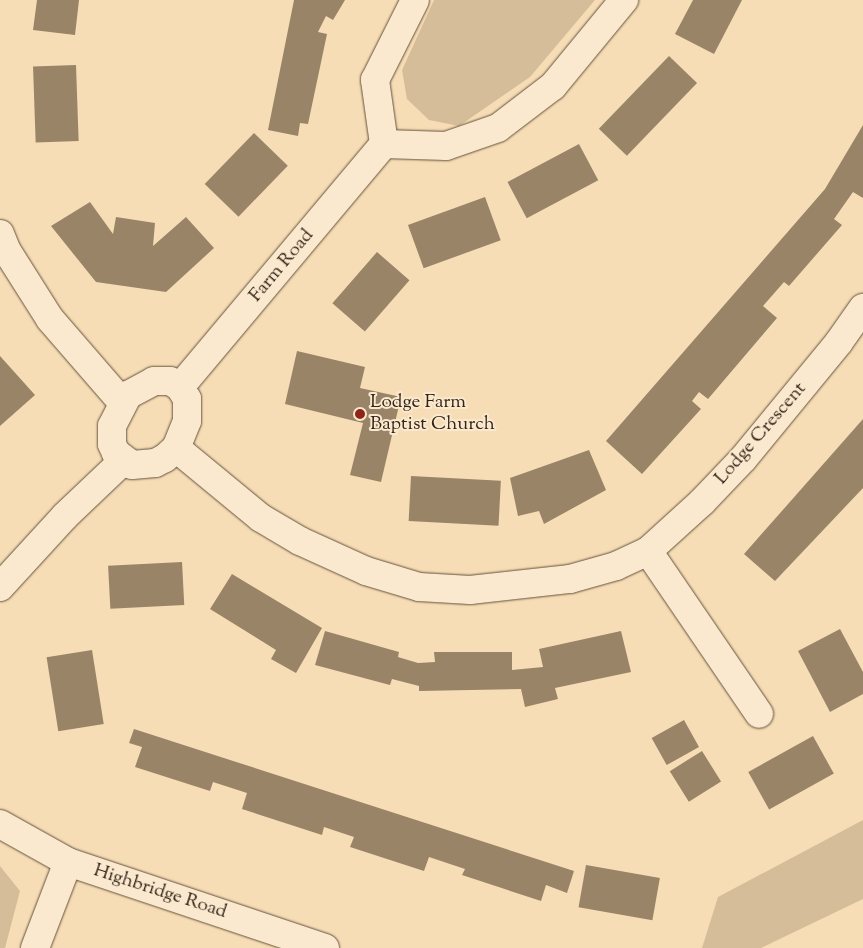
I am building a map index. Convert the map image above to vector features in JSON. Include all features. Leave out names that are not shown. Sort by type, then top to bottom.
[{"type":"street","points":[[415,0],[375,80],[384,144],[446,146],[498,128],[553,86],[624,0]]},
{"type":"street","name":"Farm Road","points":[[180,387],[384,144]]},
{"type":"street","points":[[0,234],[7,251],[50,319],[122,402]]},
{"type":"street","name":"Lodge Crescent","points":[[176,448],[261,518],[300,541],[366,571],[419,587],[470,590],[570,579],[616,566],[648,550],[743,459],[839,342],[863,308]]},
{"type":"street","points":[[154,381],[170,381],[180,387],[188,412],[176,448],[155,463],[132,465],[123,461],[116,453],[111,436],[122,402],[134,390],[154,381]]},
{"type":"street","points":[[0,587],[65,516],[123,461]]},
{"type":"street","points":[[648,550],[759,714]]},
{"type":"street","name":"Highbridge Road","points":[[0,824],[68,862],[326,948]]},
{"type":"street","points":[[35,948],[68,862]]},
{"type":"shaded area","points":[[434,0],[595,0],[530,77],[459,126],[429,120],[407,99],[402,70]]},
{"type":"shaded area","points":[[863,820],[863,899],[761,948],[702,948],[718,897]]},
{"type":"shaded area","points":[[0,866],[20,891],[5,948],[0,948]]},
{"type":"building","points":[[37,0],[79,0],[75,35],[33,30]]},
{"type":"building","points":[[294,0],[345,0],[333,20],[326,16],[318,32],[327,34],[308,124],[300,123],[298,136],[268,130]]},
{"type":"building","points":[[693,0],[742,0],[714,54],[675,34]]},
{"type":"building","points":[[669,56],[697,83],[627,156],[599,129]]},
{"type":"building","points":[[76,65],[79,141],[36,142],[33,67]]},
{"type":"building","points":[[863,125],[863,198],[853,192],[834,219],[842,225],[789,286],[784,282],[763,306],[777,318],[708,399],[699,392],[692,401],[701,409],[642,474],[606,441],[825,189]]},
{"type":"building","points":[[254,133],[288,166],[238,217],[205,184]]},
{"type":"building","points":[[579,144],[598,180],[527,218],[507,182]]},
{"type":"building","points":[[485,197],[501,240],[424,268],[408,225]]},
{"type":"building","points":[[90,202],[113,234],[116,217],[155,223],[153,246],[186,217],[214,248],[166,292],[96,282],[51,226]]},
{"type":"building","points":[[377,252],[409,280],[365,332],[332,303]]},
{"type":"building","name":"Lodge Farm Baptist Church","points":[[297,351],[365,367],[360,388],[401,397],[381,482],[350,475],[363,423],[285,404]]},
{"type":"building","points":[[0,356],[35,395],[0,426]]},
{"type":"building","points":[[863,419],[863,488],[775,581],[744,554]]},
{"type":"building","points":[[589,450],[606,490],[544,524],[539,511],[518,516],[510,478]]},
{"type":"building","points":[[411,476],[501,481],[499,526],[409,521]]},
{"type":"building","points":[[182,562],[184,605],[110,609],[108,566]]},
{"type":"building","points":[[232,574],[322,628],[296,673],[271,659],[276,650],[210,609]]},
{"type":"building","points":[[840,629],[863,672],[863,694],[830,712],[798,651]]},
{"type":"building","points":[[325,631],[399,652],[398,657],[418,663],[435,662],[434,652],[512,652],[512,670],[543,667],[539,649],[621,631],[631,672],[555,688],[558,699],[525,707],[521,689],[419,691],[419,686],[392,679],[390,685],[315,665]]},
{"type":"building","points":[[92,650],[104,724],[58,731],[47,657]]},
{"type":"building","points":[[684,720],[699,747],[667,765],[652,738]]},
{"type":"building","points":[[134,729],[574,871],[567,893],[546,885],[541,901],[462,875],[465,869],[429,857],[424,871],[350,847],[354,837],[324,827],[322,835],[242,809],[247,793],[213,782],[210,791],[135,767],[142,747],[129,743]]},
{"type":"building","points":[[813,736],[834,774],[769,809],[748,772]]},
{"type":"building","points":[[702,751],[721,782],[689,802],[670,771]]},
{"type":"building","points":[[586,865],[660,878],[652,920],[579,907]]},
{"type":"place","name":"Lodge Farm Baptist Church","points":[[360,414]]}]
